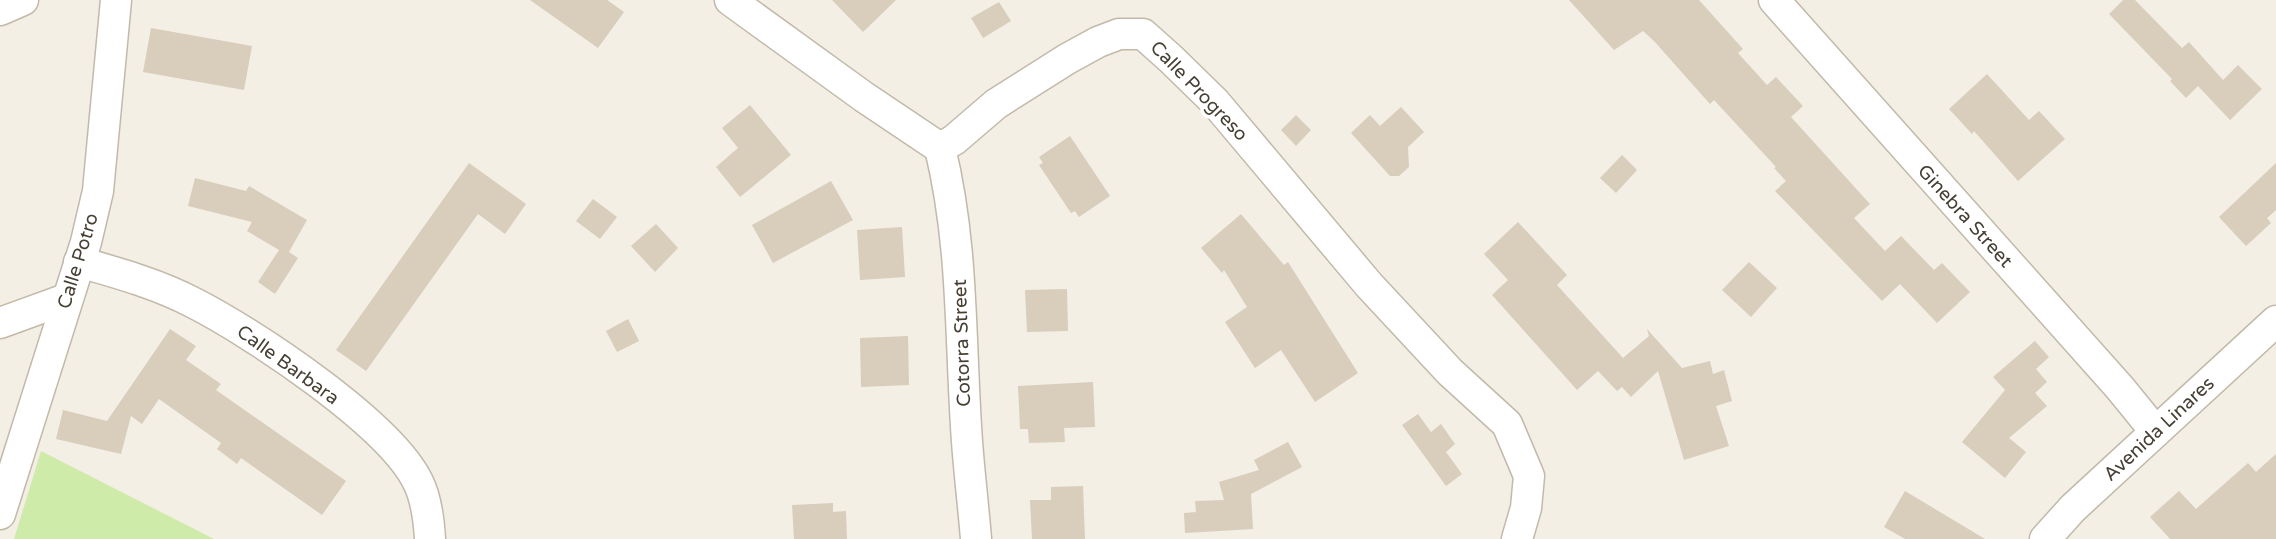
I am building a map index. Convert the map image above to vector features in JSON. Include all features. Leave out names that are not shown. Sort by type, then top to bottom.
[{"type":"street","points":[[0,10],[23,0]]},
{"type":"street","name":"Calle Potro","points":[[0,514],[79,262],[97,191],[116,0]]},
{"type":"street","points":[[730,0],[940,148]]},
{"type":"street","name":"Ginebra Street","points":[[1774,0],[2120,388],[2155,431]]},
{"type":"street","name":"Calle Progreso","points":[[940,148],[954,140],[996,104],[1067,59],[1119,34],[1143,34],[1214,102],[1369,285],[1450,372],[1507,424],[1529,476],[1526,508],[1517,539]]},
{"type":"street","name":"Cotorra Street","points":[[940,148],[957,237],[966,427],[976,539]]},
{"type":"street","name":"Calle Barbara","points":[[79,262],[153,285],[193,302],[236,326],[315,381],[379,432],[401,455],[418,483],[429,522],[430,539]]},
{"type":"street","points":[[0,323],[66,299]]},
{"type":"street","name":"Avenida Linares","points":[[2045,539],[2073,508],[2276,321]]},
{"type":"green space","points":[[41,451],[214,539],[14,539]]},
{"type":"building","points":[[530,0],[607,0],[624,12],[598,48]]},
{"type":"building","points":[[832,0],[896,0],[863,32]]},
{"type":"building","points":[[1569,0],[1699,0],[1743,49],[1738,53],[1767,85],[1776,77],[1803,106],[1791,117],[1870,204],[1854,218],[1885,251],[1901,236],[1934,270],[1942,263],[1970,292],[1937,323],[1900,284],[1882,301],[1775,191],[1786,181],[1774,168],[1776,167],[1714,100],[1710,104],[1654,41],[1643,31],[1614,50]]},
{"type":"building","points":[[2123,0],[2135,0],[2182,48],[2189,42],[2223,80],[2238,65],[2262,89],[2230,120],[2198,86],[2186,98],[2170,81],[2172,79],[2109,14]]},
{"type":"building","points":[[999,2],[1011,21],[983,38],[971,18]]},
{"type":"building","points":[[151,28],[252,46],[244,90],[143,72]]},
{"type":"building","points":[[1987,74],[2029,120],[2039,111],[2065,139],[2018,181],[1974,131],[1972,134],[1949,109]]},
{"type":"building","points":[[750,105],[791,155],[740,197],[716,167],[738,148],[722,128]]},
{"type":"building","points":[[1401,107],[1424,132],[1408,147],[1409,167],[1399,176],[1390,176],[1351,133],[1370,115],[1380,126]]},
{"type":"building","points":[[1296,115],[1311,130],[1296,146],[1281,130]]},
{"type":"building","points":[[1070,136],[1110,196],[1079,217],[1075,211],[1071,213],[1039,165],[1043,163],[1039,157]]},
{"type":"building","points":[[1622,155],[1637,170],[1616,193],[1600,178]]},
{"type":"building","points":[[469,163],[526,204],[505,234],[478,214],[366,371],[336,350]]},
{"type":"building","points":[[2276,163],[2276,210],[2267,218],[2271,223],[2246,246],[2219,217]]},
{"type":"building","points":[[195,178],[246,191],[249,186],[307,220],[289,252],[298,258],[275,294],[258,282],[279,250],[247,231],[252,222],[188,206]]},
{"type":"building","points":[[831,181],[853,220],[773,263],[752,225]]},
{"type":"building","points":[[593,199],[617,217],[600,239],[576,221]]},
{"type":"building","points":[[1241,214],[1284,265],[1288,262],[1358,373],[1315,402],[1281,350],[1255,368],[1225,322],[1247,307],[1224,270],[1222,273],[1201,248]]},
{"type":"building","points":[[1518,222],[1567,275],[1557,285],[1623,358],[1649,336],[1647,329],[1682,368],[1710,361],[1713,374],[1724,370],[1732,401],[1716,406],[1729,446],[1684,460],[1658,371],[1631,397],[1622,387],[1617,391],[1598,371],[1577,390],[1492,295],[1508,280],[1484,254]]},
{"type":"building","points":[[656,224],[678,248],[655,272],[631,246]]},
{"type":"building","points":[[902,227],[905,277],[860,280],[857,230]]},
{"type":"building","points":[[1749,262],[1777,288],[1751,317],[1722,290]]},
{"type":"building","points":[[1067,289],[1068,331],[1027,332],[1025,290]]},
{"type":"building","points":[[628,319],[639,341],[617,352],[606,331]]},
{"type":"building","points":[[170,329],[196,346],[186,360],[221,384],[216,390],[346,481],[322,515],[241,458],[237,464],[217,449],[221,443],[159,399],[142,424],[131,416],[121,454],[56,439],[63,410],[107,421]]},
{"type":"building","points":[[908,336],[909,385],[861,387],[860,338]]},
{"type":"building","points":[[2035,341],[2049,357],[2036,369],[2047,382],[2035,393],[2047,406],[2009,438],[2026,452],[2005,478],[1962,442],[2005,390],[1993,377]]},
{"type":"building","points":[[1093,382],[1095,427],[1064,428],[1065,442],[1029,443],[1028,429],[1020,429],[1018,386]]},
{"type":"building","points":[[1418,414],[1431,432],[1441,424],[1455,444],[1446,452],[1462,474],[1446,486],[1402,425]]},
{"type":"building","points":[[1288,442],[1302,467],[1251,494],[1253,529],[1185,533],[1184,513],[1196,512],[1195,501],[1224,500],[1219,482],[1259,470],[1254,460]]},
{"type":"building","points":[[2276,454],[2276,539],[2170,539],[2150,517],[2179,491],[2196,509],[2248,463],[2256,472]]},
{"type":"building","points":[[1083,486],[1085,539],[1032,539],[1030,500],[1051,500],[1051,487]]},
{"type":"building","points":[[1905,491],[1985,539],[1905,539],[1884,527]]},
{"type":"building","points":[[833,503],[833,512],[846,511],[847,539],[794,539],[792,505]]}]
